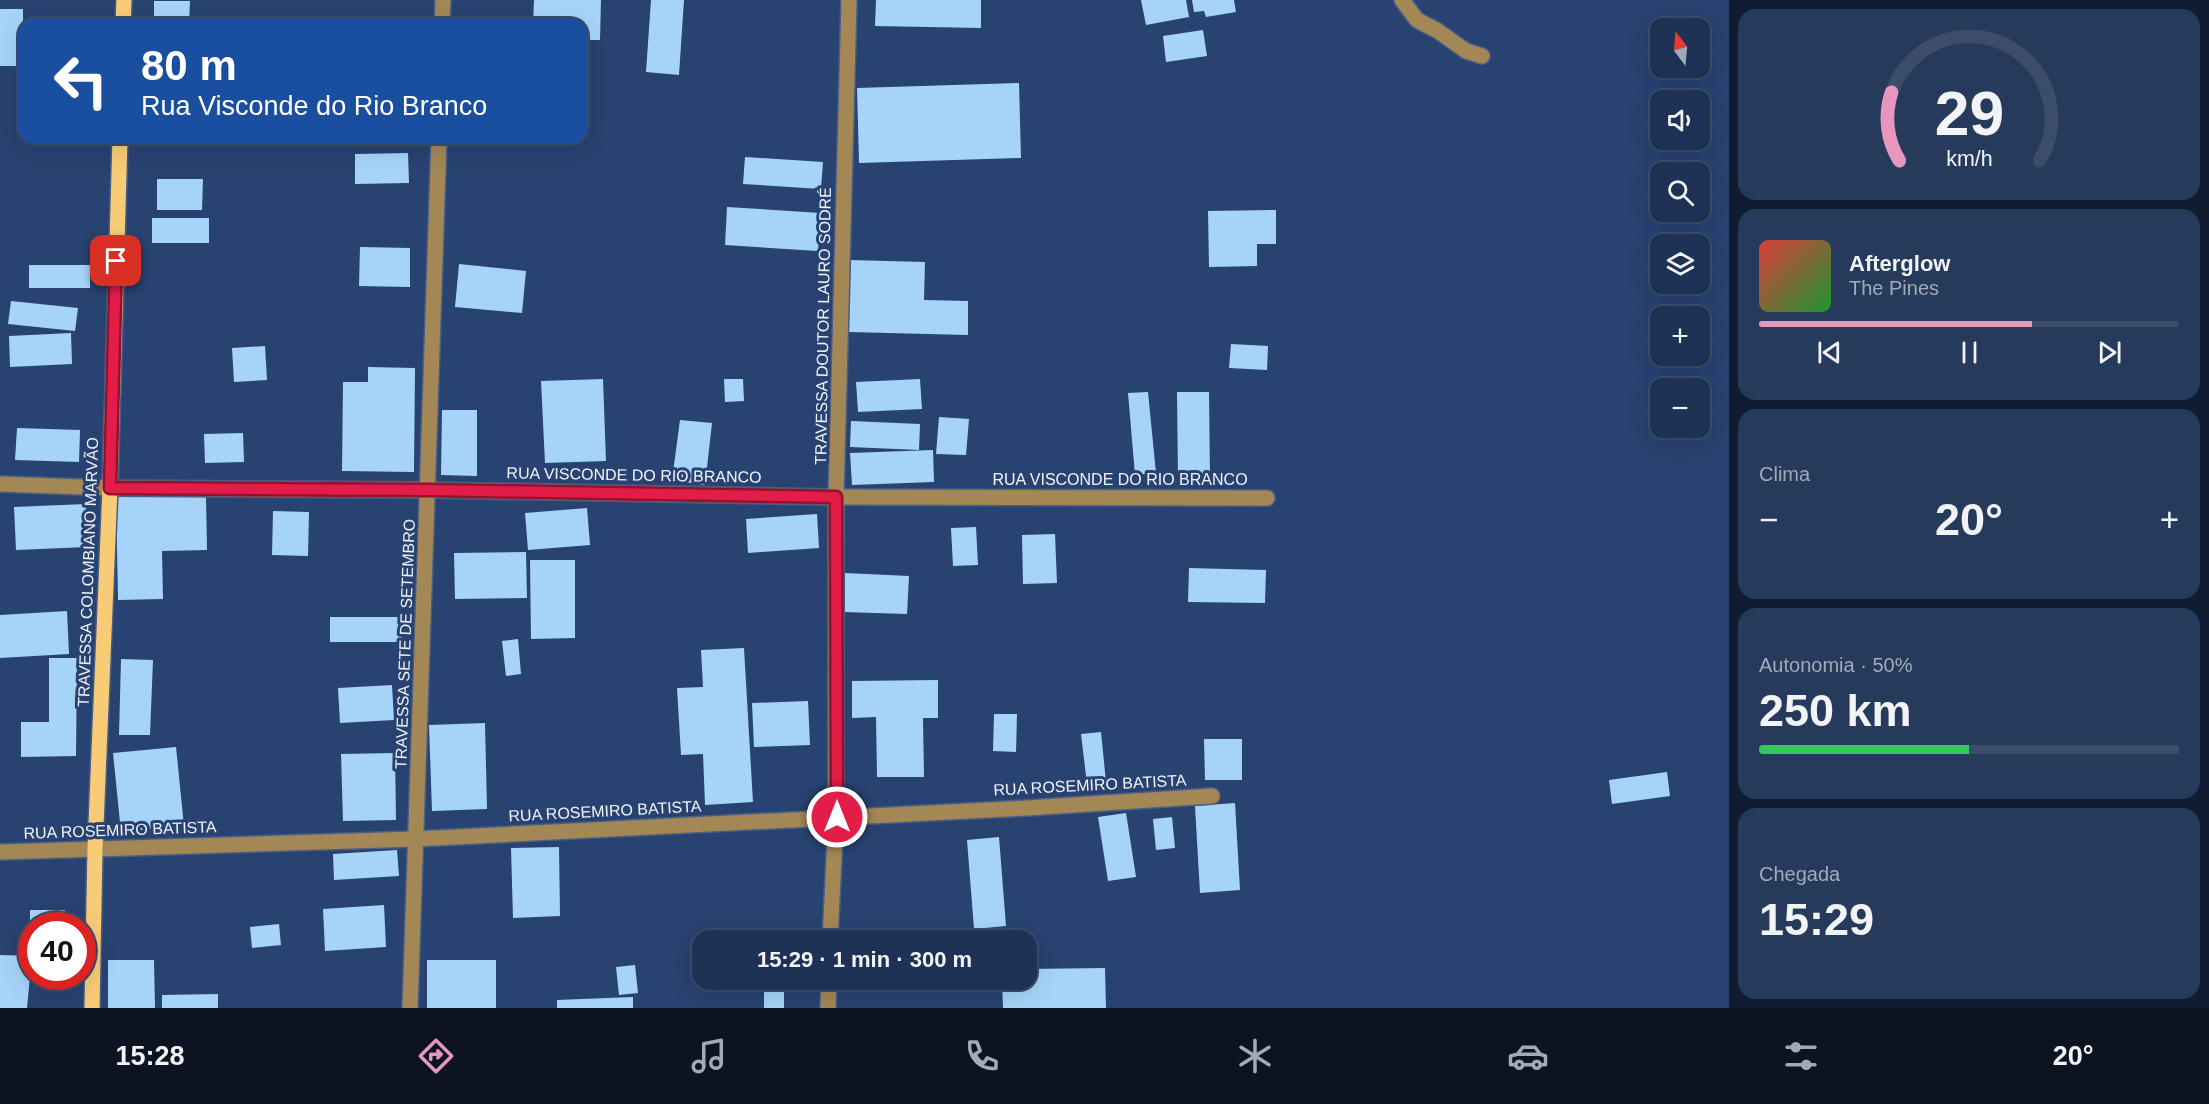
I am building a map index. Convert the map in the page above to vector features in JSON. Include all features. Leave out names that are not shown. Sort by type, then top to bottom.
[{"type":"main road","points":[[123,18],[124,0]]},
{"type":"main road","name":"TRAVESSA COLOMBIANO MARVÃO","points":[[92,1008],[95,849],[110,488],[120,144]]},
{"type":"street","points":[[442,18],[443,0]]},
{"type":"street","name":"TRAVESSA DOUTOR LAURO SODRÉ","points":[[831,930],[837,817],[836,497],[849,0]]},
{"type":"street","points":[[1402,0],[1417,20],[1438,31],[1466,51],[1482,56]]},
{"type":"street","name":"TRAVESSA SETE DE SETEMBRO","points":[[410,1008],[439,144]]},
{"type":"street","name":"RUA VISCONDE DO RIO BRANCO","points":[[0,484],[110,488],[428,490],[836,497],[1267,498]]},
{"type":"street","name":"RUA ROSEMIRO BATISTA","points":[[0,852],[416,839],[1027,808],[1212,796]]},
{"type":"street","points":[[828,1008],[829,990]]},
{"type":"building","points":[[534,0],[601,0],[600,40],[588,40],[588,18],[533,18]]},
{"type":"building","points":[[651,0],[684,0],[679,75],[646,72]]},
{"type":"building","points":[[876,0],[981,0],[981,28],[875,26]]},
{"type":"building","points":[[1141,0],[1186,0],[1189,17],[1146,25]]},
{"type":"building","points":[[1192,0],[1234,0],[1236,12],[1206,17],[1204,11],[1194,12]]},
{"type":"building","points":[[154,1],[190,1],[189,18],[154,18]]},
{"type":"building","points":[[0,9],[23,9],[23,18],[18,18],[18,66],[0,66]]},
{"type":"building","points":[[1203,30],[1207,56],[1166,62],[1163,36]]},
{"type":"building","points":[[1019,83],[1021,158],[859,163],[857,88]]},
{"type":"building","points":[[408,153],[409,183],[355,184],[355,154]]},
{"type":"building","points":[[745,157],[823,162],[821,189],[743,184]]},
{"type":"building","points":[[157,179],[203,179],[202,210],[157,210]]},
{"type":"building","points":[[727,207],[821,213],[818,251],[725,245]]},
{"type":"building","points":[[1276,210],[1276,244],[1257,244],[1257,266],[1209,267],[1208,211]]},
{"type":"building","points":[[152,218],[209,218],[209,243],[152,243]]},
{"type":"building","points":[[360,247],[410,248],[410,287],[359,286]]},
{"type":"building","points":[[849,260],[925,262],[924,300],[968,301],[968,335],[848,332]]},
{"type":"building","points":[[459,264],[526,271],[522,313],[455,307]]},
{"type":"building","points":[[29,265],[90,265],[90,288],[29,288]]},
{"type":"building","points":[[11,301],[78,308],[75,331],[8,324]]},
{"type":"building","points":[[71,333],[72,364],[10,367],[9,336]]},
{"type":"building","points":[[1231,344],[1268,346],[1267,370],[1229,368]]},
{"type":"building","points":[[265,346],[267,380],[234,382],[232,348]]},
{"type":"building","points":[[368,367],[415,368],[414,472],[342,471],[343,382],[368,382]]},
{"type":"building","points":[[603,379],[606,461],[545,463],[541,381]]},
{"type":"building","points":[[724,379],[743,379],[744,401],[725,402]]},
{"type":"building","points":[[920,379],[922,409],[858,412],[856,382]]},
{"type":"building","points":[[1148,392],[1156,473],[1135,475],[1128,393]]},
{"type":"building","points":[[1177,392],[1209,392],[1210,479],[1178,479]]},
{"type":"building","points":[[442,410],[477,410],[477,476],[441,475]]},
{"type":"building","points":[[939,417],[969,419],[966,455],[936,454]]},
{"type":"building","points":[[680,420],[712,423],[705,485],[672,480]]},
{"type":"building","points":[[851,421],[920,424],[919,450],[850,447]]},
{"type":"building","points":[[17,428],[80,430],[79,462],[15,460]]},
{"type":"building","points":[[243,433],[244,462],[205,463],[204,434]]},
{"type":"building","points":[[933,450],[934,482],[852,485],[850,453]]},
{"type":"building","points":[[206,495],[207,550],[162,551],[163,599],[118,600],[116,497]]},
{"type":"building","points":[[86,504],[87,547],[16,550],[14,507]]},
{"type":"building","points":[[587,508],[590,545],[528,550],[525,513]]},
{"type":"building","points":[[273,511],[309,512],[308,556],[272,555]]},
{"type":"building","points":[[817,514],[819,548],[748,553],[746,519]]},
{"type":"building","points":[[976,527],[978,565],[953,566],[951,528]]},
{"type":"building","points":[[1055,534],[1057,583],[1023,584],[1022,535]]},
{"type":"building","points":[[526,552],[527,598],[455,599],[454,553]]},
{"type":"building","points":[[530,560],[575,560],[575,638],[531,639]]},
{"type":"building","points":[[1189,568],[1266,570],[1265,603],[1188,602]]},
{"type":"building","points":[[845,573],[909,576],[907,614],[843,612]]},
{"type":"building","points":[[67,611],[69,654],[0,658],[0,615]]},
{"type":"building","points":[[330,617],[402,617],[402,642],[330,642]]},
{"type":"building","points":[[518,639],[521,674],[506,676],[502,641]]},
{"type":"building","points":[[744,648],[753,802],[705,805],[703,754],[681,755],[677,688],[703,687],[701,650]]},
{"type":"building","points":[[49,658],[77,658],[76,756],[21,757],[21,722],[49,722]]},
{"type":"building","points":[[121,659],[153,660],[150,735],[119,735]]},
{"type":"building","points":[[938,680],[938,718],[923,718],[924,777],[877,777],[876,717],[852,718],[852,681]]},
{"type":"building","points":[[392,685],[394,720],[340,723],[338,688]]},
{"type":"building","points":[[808,701],[810,745],[754,747],[752,703]]},
{"type":"building","points":[[994,714],[1017,714],[1016,752],[993,751]]},
{"type":"building","points":[[485,723],[487,809],[432,811],[429,725]]},
{"type":"building","points":[[1101,732],[1106,782],[1087,784],[1081,734]]},
{"type":"building","points":[[1204,739],[1242,739],[1242,780],[1205,780]]},
{"type":"building","points":[[176,747],[184,826],[121,832],[113,753]]},
{"type":"building","points":[[395,753],[396,820],[343,821],[341,754]]},
{"type":"building","points":[[1667,772],[1670,796],[1612,804],[1609,780]]},
{"type":"building","points":[[1235,803],[1240,890],[1200,893],[1195,806]]},
{"type":"building","points":[[1126,813],[1136,877],[1108,881],[1098,817]]},
{"type":"building","points":[[1172,817],[1175,848],[1156,850],[1153,819]]},
{"type":"building","points":[[999,837],[1006,926],[974,929],[967,840]]},
{"type":"building","points":[[559,847],[560,916],[513,918],[511,848]]},
{"type":"building","points":[[397,850],[399,876],[334,880],[333,854]]},
{"type":"building","points":[[384,905],[386,947],[325,951],[323,909]]},
{"type":"building","points":[[30,910],[65,910],[65,912],[30,912]]},
{"type":"building","points":[[279,924],[281,945],[252,948],[250,927]]},
{"type":"building","points":[[0,955],[18,956],[18,990],[29,990],[27,1008],[0,1008]]},
{"type":"building","points":[[108,960],[154,960],[155,1008],[108,1008]]},
{"type":"building","points":[[427,960],[496,960],[496,1008],[427,1008]]},
{"type":"building","points":[[635,965],[638,993],[619,995],[616,967]]},
{"type":"building","points":[[1105,968],[1106,1008],[1003,1008],[1002,990],[1037,990],[1037,969]]},
{"type":"building","points":[[764,990],[784,990],[784,1008],[764,1008]]},
{"type":"building","points":[[218,994],[218,1008],[162,1008],[162,995]]},
{"type":"building","points":[[633,997],[633,1008],[557,1008],[557,1000]]},
{"type":"route","points":[[116,261],[110,488],[428,490],[836,497],[837,817]]}]
